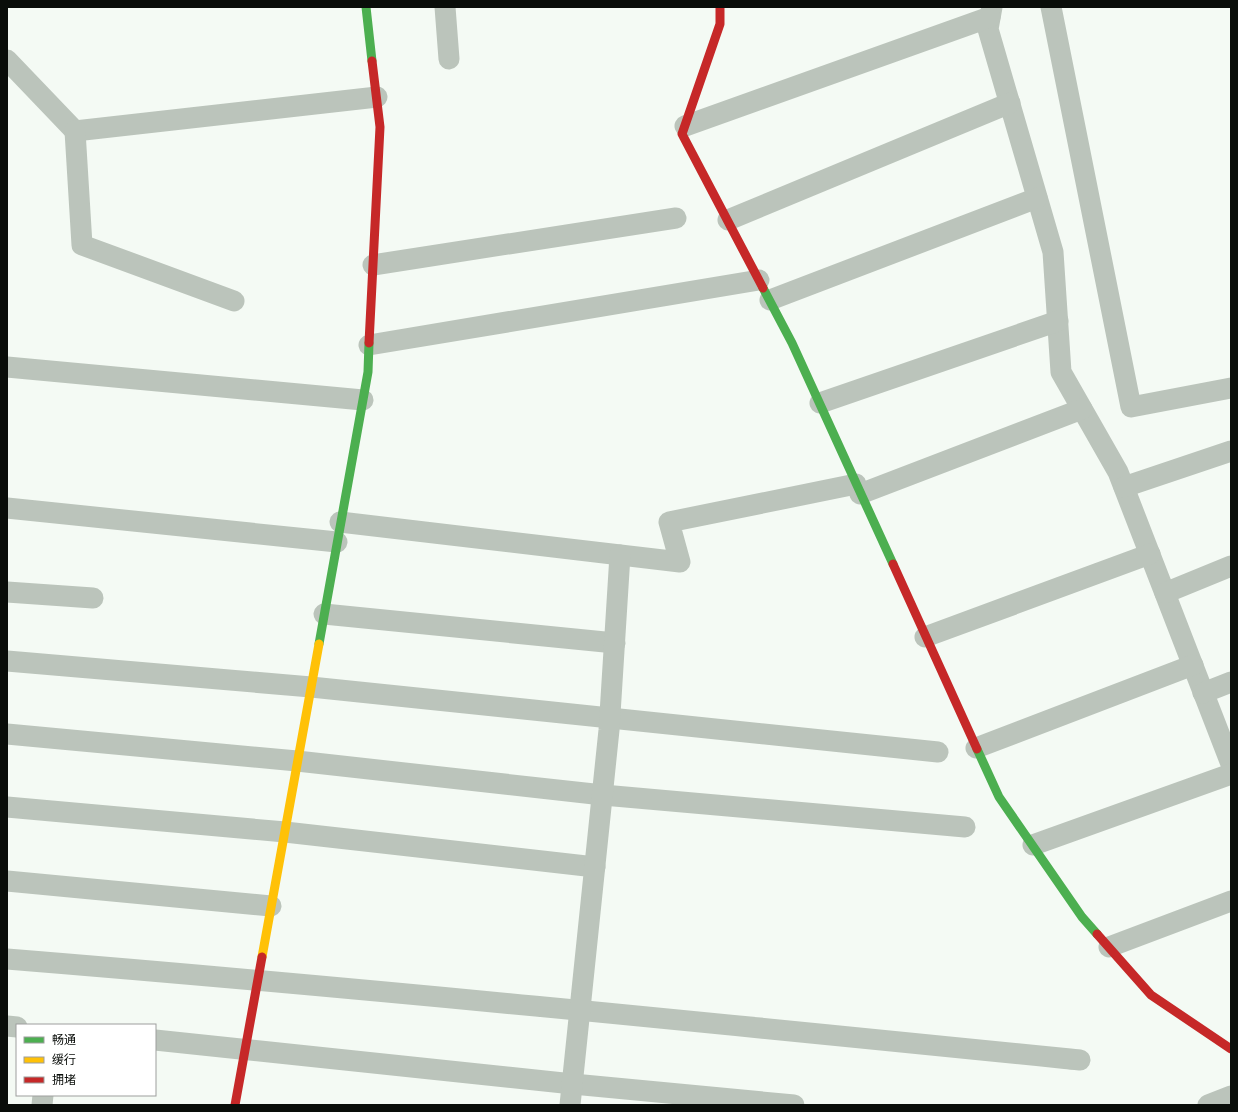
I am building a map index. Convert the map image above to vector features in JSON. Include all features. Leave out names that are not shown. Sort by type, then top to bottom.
[{"type":"street","points":[[235,1105],[368,372],[380,128],[366,7]]},
{"type":"street","points":[[445,7],[449,58]]},
{"type":"street","points":[[720,7],[720,24],[682,134],[792,343],[999,797],[1082,917],[1151,995],[1231,1049]]},
{"type":"street","points":[[1051,7],[1131,407],[1231,388]]},
{"type":"street","points":[[685,126],[991,12]]},
{"type":"street","points":[[991,12],[988,29],[1053,252],[1060,372],[1118,472],[1231,764]]},
{"type":"street","points":[[7,60],[75,130],[82,245],[234,301]]},
{"type":"street","points":[[75,130],[377,97]]},
{"type":"street","points":[[728,220],[1010,103]]},
{"type":"street","points":[[770,300],[1038,198]]},
{"type":"street","points":[[373,264],[676,218]]},
{"type":"street","points":[[370,345],[759,280]]},
{"type":"street","points":[[820,403],[1058,321]]},
{"type":"street","points":[[7,367],[363,400]]},
{"type":"street","points":[[7,508],[339,532],[620,555],[680,562],[669,522],[858,489],[1082,409]]},
{"type":"street","points":[[1124,487],[1231,451]]},
{"type":"street","points":[[925,637],[1150,554]]},
{"type":"street","points":[[570,1105],[610,718],[620,555]]},
{"type":"street","points":[[1165,592],[1231,566]]},
{"type":"street","points":[[7,592],[94,598]]},
{"type":"street","points":[[324,614],[615,643]]},
{"type":"street","points":[[7,661],[311,687],[938,752]]},
{"type":"street","points":[[976,748],[1193,665]]},
{"type":"street","points":[[1204,693],[1231,682]]},
{"type":"street","points":[[7,734],[297,761],[603,795],[965,827]]},
{"type":"street","points":[[1033,845],[1231,774]]},
{"type":"street","points":[[7,806],[285,832],[595,867]]},
{"type":"street","points":[[7,881],[271,906]]},
{"type":"street","points":[[1109,947],[1231,901]]},
{"type":"street","points":[[7,959],[258,979],[580,1009],[1080,1060]]},
{"type":"street","points":[[156,1040],[572,1084],[794,1105]]},
{"type":"street","points":[[1208,1105],[1231,1096]]},
{"type":"traffic: fast","points":[[366,7],[372,61]]},
{"type":"traffic: fast","points":[[763,288],[792,343],[893,564]]},
{"type":"traffic: fast","points":[[319,644],[368,372],[369,343]]},
{"type":"traffic: fast","points":[[977,749],[999,797],[1082,917],[1097,934]]},
{"type":"traffic: slow","points":[[262,957],[319,644]]},
{"type":"traffic: jam","points":[[720,7],[720,24],[682,134],[763,288]]},
{"type":"traffic: jam","points":[[369,343],[380,127],[372,61]]},
{"type":"traffic: jam","points":[[893,564],[977,749]]},
{"type":"traffic: jam","points":[[1097,934],[1151,995],[1231,1049]]},
{"type":"traffic: jam","points":[[235,1105],[262,957]]}]
